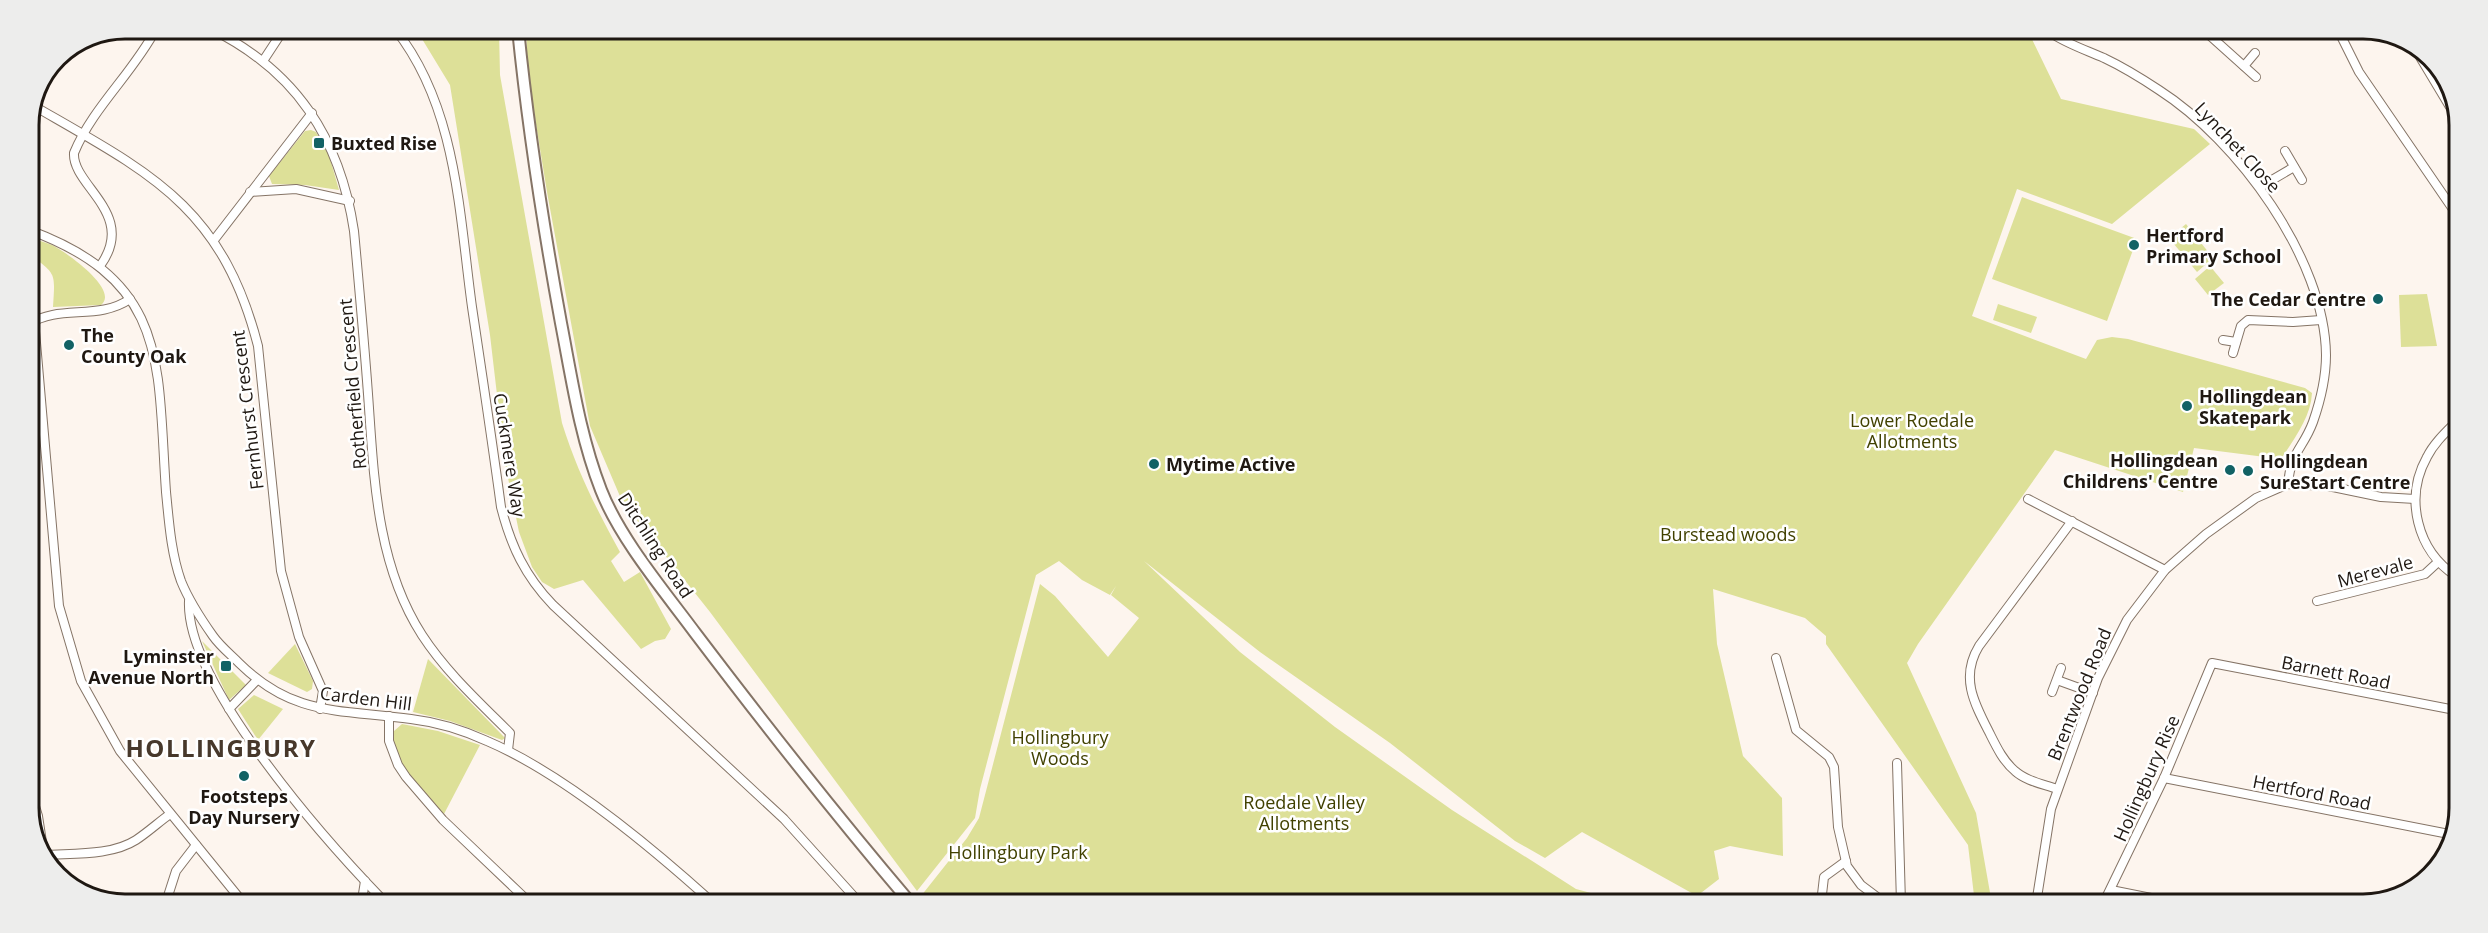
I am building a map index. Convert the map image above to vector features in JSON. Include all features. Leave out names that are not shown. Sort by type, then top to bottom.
[{"type":"street","points":[[100,266],[107,251],[111,231],[102,202],[74,159],[74,151],[149,39]]},
{"type":"street","name":"Rotherfield Crescent","points":[[227,39],[263,61],[282,77],[312,113],[336,158],[350,201],[375,485],[384,542],[391,567],[404,603],[433,652],[510,733],[508,750]]},
{"type":"street","points":[[263,61],[277,39]]},
{"type":"street","name":"Cuckmere Way","points":[[401,39],[429,83],[443,125],[455,186],[501,507],[516,554],[527,575],[553,605],[784,819],[852,894]]},
{"type":"street","name":"Ditchling Road","points":[[519,39],[527,119],[554,287],[581,431],[602,493],[635,550],[687,622],[849,831],[903,894]]},
{"type":"street","name":"Lynchet Close","points":[[2063,39],[2125,69],[2161,91],[2200,123],[2260,187],[2294,242],[2321,320],[2326,355],[2322,388],[2313,422],[2291,460],[2288,484]]},
{"type":"street","points":[[2214,39],[2256,77]]},
{"type":"street","points":[[2342,39],[2359,72],[2449,203]]},
{"type":"street","points":[[2244,66],[2255,53]]},
{"type":"street","points":[[2425,65],[2443,95]]},
{"type":"street","name":"Fernhurst Crescent","points":[[41,110],[143,169],[165,186],[214,240],[234,276],[245,302],[258,346],[281,571],[299,637],[322,691],[320,709]]},
{"type":"street","points":[[214,240],[312,113]]},
{"type":"street","points":[[2284,151],[2302,180]]},
{"type":"street","points":[[2260,187],[2294,167]]},
{"type":"street","points":[[250,192],[296,189],[350,201]]},
{"type":"street","name":"Carden Hill","points":[[39,234],[60,242],[100,266],[130,299],[147,329],[155,355],[169,527],[178,568],[189,599],[215,639],[257,680],[278,693],[320,709],[389,716],[445,726],[508,750],[601,812],[702,894]]},
{"type":"street","points":[[39,319],[54,314],[113,310],[130,299]]},
{"type":"street","points":[[2233,354],[2241,326],[2250,319],[2293,322],[2321,320]]},
{"type":"street","points":[[2223,339],[2236,342]]},
{"type":"street","points":[[39,403],[59,606],[69,645],[98,714],[120,751],[236,894]]},
{"type":"street","points":[[2449,431],[2426,458],[2415,499],[2421,535],[2438,562],[2449,571]]},
{"type":"street","name":"Brentwood Road","points":[[2038,894],[2046,833],[2057,789],[2093,693],[2123,626],[2165,570],[2206,534],[2256,498],[2288,484],[2328,486],[2381,497],[2415,499]]},
{"type":"street","points":[[2028,499],[2165,570]]},
{"type":"street","points":[[2057,789],[2019,775],[2006,762],[1975,705],[1969,676],[1973,657],[1979,646],[2072,521]]},
{"type":"street","name":"Merevale","points":[[2317,601],[2425,574],[2438,562]]},
{"type":"street","points":[[189,599],[189,612],[206,664],[229,709],[314,825],[377,894]]},
{"type":"street","points":[[1776,658],[1796,730],[1829,757],[1834,767],[1838,827],[1846,861],[1861,885],[1873,894]]},
{"type":"street","name":"Barnett Road","points":[[2212,663],[2449,710]]},
{"type":"street","name":"Hollingbury Rise","points":[[2109,894],[2164,778],[2212,663]]},
{"type":"street","points":[[2052,692],[2061,668]]},
{"type":"street","points":[[229,709],[257,680]]},
{"type":"street","points":[[2057,680],[2093,693]]},
{"type":"street","points":[[389,716],[389,741],[406,777],[443,820],[521,894]]},
{"type":"street","points":[[1897,763],[1901,894]]},
{"type":"street","name":"Hertford Road","points":[[2164,778],[2445,832]]},
{"type":"street","points":[[52,854],[108,851],[135,841],[170,813]]},
{"type":"street","points":[[169,894],[176,870],[196,845]]},
{"type":"street","points":[[1822,894],[1824,877],[1846,861]]},
{"type":"street","points":[[363,894],[365,881]]},
{"type":"street","points":[[2111,890],[2131,894]]},
{"type":"green space","points":[[422,39],[499,39],[500,75],[562,423],[588,489],[620,552],[611,561],[624,582],[640,572],[671,629],[665,639],[655,641],[641,649],[583,580],[554,589],[542,582],[532,567],[519,532],[505,463],[490,335],[450,85]]},
{"type":"green space","points":[[526,39],[2032,39],[2061,99],[2194,129],[2210,144],[2112,224],[2017,189],[1972,316],[2086,359],[2097,340],[2112,337],[2128,339],[2305,388],[2312,393],[2311,402],[2301,428],[2281,459],[2194,448],[2183,492],[2055,450],[1918,644],[1907,663],[1976,813],[1990,894],[1974,894],[1968,845],[1826,644],[1826,636],[1805,618],[1713,589],[1717,644],[1743,756],[1782,798],[1783,856],[1730,846],[1714,851],[1719,879],[1700,894],[1693,894],[1582,832],[1545,858],[1515,841],[1390,743],[1260,652],[1144,561],[1240,652],[1335,727],[1452,810],[1576,889],[1595,894],[923,894],[967,838],[979,818],[1040,584],[1055,596],[1108,657],[1139,618],[1111,595],[1116,586],[1110,595],[1082,580],[1059,561],[1036,575],[980,789],[975,818],[917,891],[710,612],[622,501],[590,426],[528,75]]},
{"type":"green space","points":[[305,131],[316,132],[329,155],[339,190],[305,185],[272,184],[269,176]]},
{"type":"green space","points":[[2022,197],[2137,239],[2107,321],[1992,279]]},
{"type":"green space","points":[[2186,224],[2213,258],[2197,272],[2169,238]]},
{"type":"green space","points":[[39,240],[59,249],[79,263],[98,281],[105,298],[101,305],[53,307],[54,280],[45,266],[39,262]]},
{"type":"green space","points":[[2210,266],[2224,283],[2208,295],[2195,279]]},
{"type":"green space","points":[[2427,294],[2437,346],[2401,347],[2399,295]]},
{"type":"green space","points":[[1998,304],[2037,317],[2031,333],[1993,320]]},
{"type":"green space","points":[[202,641],[246,685],[229,700]]},
{"type":"green space","points":[[295,644],[313,681],[312,689],[307,692],[268,673]]},
{"type":"green space","points":[[428,659],[505,738],[502,740],[450,721],[413,712]]},
{"type":"green space","points":[[254,695],[283,709],[258,740],[238,709]]},
{"type":"green space","points":[[402,724],[438,731],[480,745],[444,814],[418,787],[397,754],[394,731]]},
{"type":"place","name":"Buxted Rise","points":[[319,143]]},
{"type":"place","name":"Hertford Primary School","points":[[2134,245]]},
{"type":"place","name":"The Cedar Centre","points":[[2378,299]]},
{"type":"place","name":"The County Oak","points":[[69,345]]},
{"type":"place","name":"Hollingdean Skatepark","points":[[2187,406]]},
{"type":"place","name":"Mytime Active","points":[[1154,464]]},
{"type":"place","name":"Hollingdean Childrens' Centre","points":[[2230,470]]},
{"type":"place","name":"Hollingdean SureStart Centre","points":[[2248,471]]},
{"type":"place","name":"Lyminster Avenue North","points":[[226,666]]},
{"type":"place","name":"Footsteps Day Nursery","points":[[244,776]]},
{"type":"district","name":"HOLLINGBURY","points":[[221,747]]},
{"type":"park label","name":"Lower Roedale Allotments","points":[[1912,430]]},
{"type":"park label","name":"Burstead woods","points":[[1728,534]]},
{"type":"park label","name":"Hollingbury Woods","points":[[1060,747]]},
{"type":"park label","name":"Roedale Valley Allotments","points":[[1304,812]]},
{"type":"park label","name":"Hollingbury Park","points":[[1018,852]]}]
